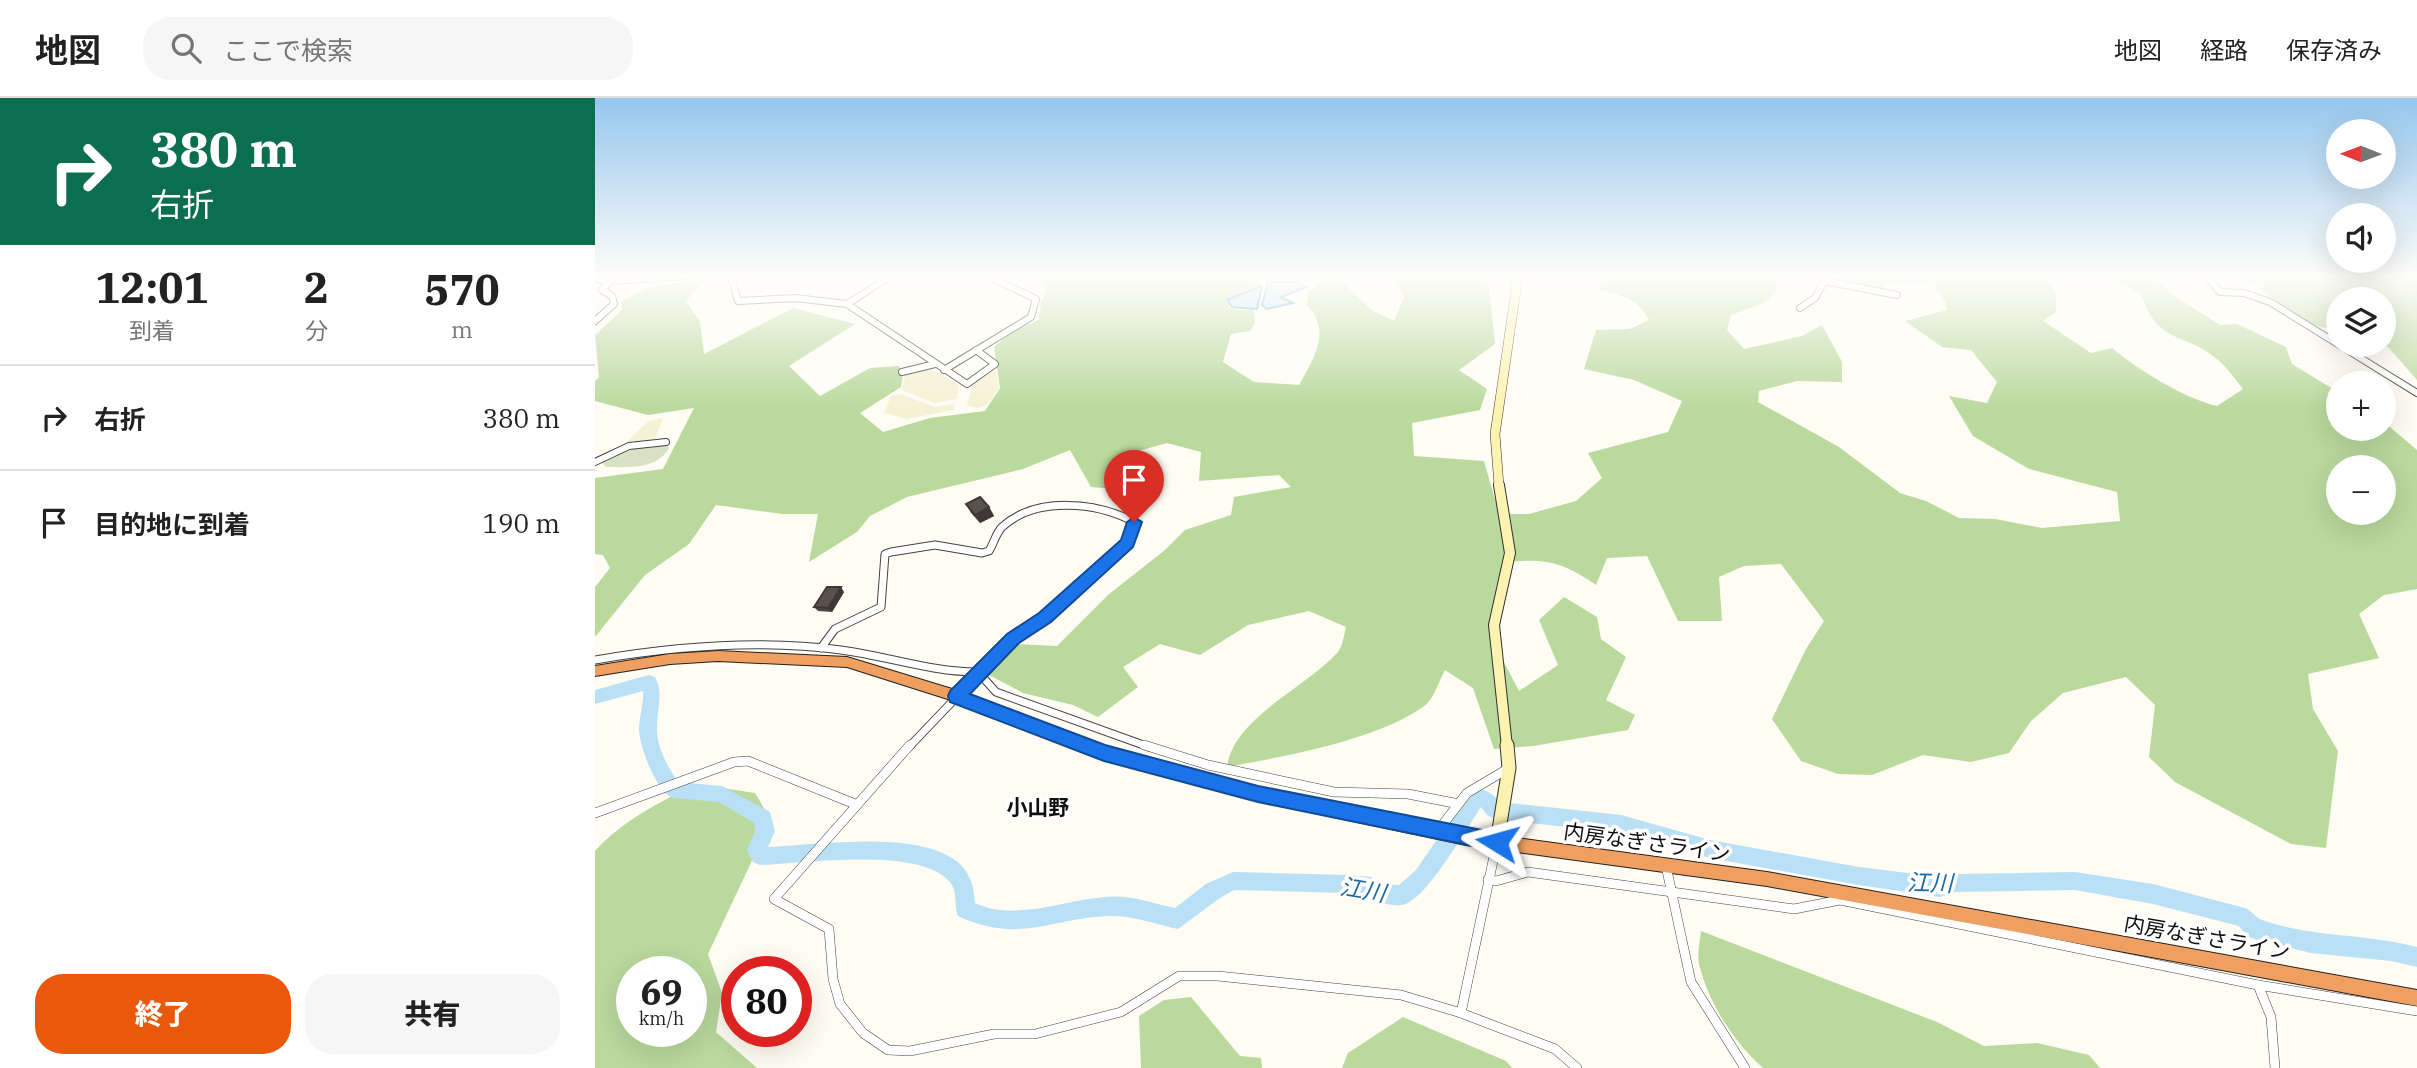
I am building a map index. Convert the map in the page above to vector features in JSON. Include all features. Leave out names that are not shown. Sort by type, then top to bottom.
[{"type":"highway","name":"内房なぎさライン","points":[[595,671],[670,659],[793,657],[847,662],[957,696],[1104,753],[1258,794],[1466,838],[1767,878],[2417,998]]},
{"type":"street","points":[[872,321],[967,384],[992,369],[994,362],[976,350]]},
{"type":"street","points":[[944,370],[1024,321]]},
{"type":"street","points":[[1461,1013],[1497,842],[1509,768],[1494,625],[1510,553],[1496,466],[1495,434],[1511,321]]},
{"type":"street","points":[[2301,321],[2417,393]]},
{"type":"street","points":[[902,372],[935,364]]},
{"type":"street","points":[[595,462],[629,446],[666,442]]},
{"type":"street","points":[[821,648],[835,629],[881,607],[883,562],[885,554],[893,550],[941,545],[964,554],[983,553],[989,551],[999,529],[1008,522],[1056,506],[1103,510],[1134,522],[1128,543],[1045,618],[1013,638],[978,672],[855,804],[774,899],[829,929],[833,979],[840,1004],[863,1033],[888,1050],[910,1051],[994,1034],[1035,1034],[1121,1012],[1179,976],[1218,976],[1401,995],[1461,1013],[1555,1049],[1577,1068]]},
{"type":"street","points":[[595,660],[721,644],[821,648],[870,654],[948,673],[978,672],[996,691],[1116,736],[1208,765],[1334,792],[1408,794],[1454,803]]},
{"type":"street","points":[[595,813],[734,762],[748,761],[855,804]]},
{"type":"street","points":[[1437,832],[1454,803],[1486,777],[1509,768]]},
{"type":"street","points":[[1665,865],[1691,982],[1745,1068]]},
{"type":"street","points":[[1488,879],[1496,881],[1528,872],[1794,909],[1840,900],[2258,985],[2417,1011]]},
{"type":"street","points":[[2258,985],[2271,1017],[2274,1068]]},
{"type":"shaded area","points":[[930,368],[959,385],[957,399],[935,403],[902,390],[905,376]]},
{"type":"shaded area","points":[[991,372],[996,372],[999,387],[988,404],[979,408],[967,406],[972,386]]},
{"type":"shaded area","points":[[900,394],[935,407],[954,404],[954,410],[907,419],[884,413],[891,396]]},
{"type":"shaded area","points":[[663,418],[655,439],[624,444],[649,421]]},
{"type":"green space","points":[[610,321],[700,321],[704,354],[767,321],[844,321],[855,324],[789,366],[820,396],[870,368],[899,366],[903,375],[901,387],[860,413],[883,432],[930,418],[985,411],[1000,388],[994,347],[1013,331],[1036,321],[1255,321],[1250,331],[1231,334],[1223,362],[1254,382],[1299,385],[1318,345],[1317,321],[1493,321],[1495,344],[1459,370],[1487,389],[1480,410],[1412,423],[1414,456],[1484,461],[1499,514],[1529,514],[1576,501],[1602,478],[1588,453],[1668,432],[1682,401],[1634,380],[1584,369],[1596,330],[1630,329],[1646,321],[1729,321],[1727,330],[1744,349],[1802,336],[1822,325],[1842,362],[1842,382],[1797,381],[1759,391],[1758,402],[1839,447],[1900,493],[1926,501],[1959,518],[1995,519],[2042,528],[2120,521],[2117,492],[2029,469],[1973,436],[1949,396],[1987,403],[1997,382],[1971,350],[1942,347],[1905,321],[2043,321],[2091,353],[2112,348],[2162,382],[2191,397],[2217,406],[2243,389],[2217,359],[2194,344],[2173,336],[2155,321],[2237,324],[2286,347],[2292,364],[2326,385],[2326,441],[2396,441],[2396,432],[2417,450],[2417,589],[2384,595],[2359,614],[2379,658],[2308,674],[2313,709],[2338,751],[2326,848],[2291,844],[2175,782],[2149,757],[2155,705],[2126,677],[2063,693],[2031,721],[2009,753],[1971,762],[1923,755],[1872,775],[1838,774],[1801,761],[1772,719],[1806,649],[1824,621],[1781,564],[1744,566],[1719,577],[1722,621],[1678,621],[1647,556],[1607,558],[1596,585],[1555,564],[1534,561],[1508,562],[1496,612],[1497,649],[1519,691],[1558,665],[1539,620],[1564,597],[1597,617],[1601,639],[1626,657],[1606,700],[1635,715],[1628,730],[1533,746],[1494,749],[1473,688],[1445,670],[1427,704],[1403,719],[1328,746],[1227,767],[1232,749],[1257,718],[1325,665],[1340,649],[1346,627],[1309,611],[1248,625],[1200,655],[1160,644],[1123,667],[1138,687],[1098,717],[1073,705],[1023,693],[987,674],[1016,644],[1057,646],[1108,595],[1165,550],[1185,530],[1231,515],[1234,497],[1291,487],[1279,475],[1199,481],[1201,452],[1167,443],[1120,456],[1115,489],[1091,487],[1070,450],[1023,469],[907,497],[870,516],[857,532],[809,562],[818,514],[782,514],[716,505],[689,544],[645,575],[595,637],[595,587],[610,568],[603,555],[595,554],[595,478],[663,469],[694,408],[648,415],[595,401],[595,381],[599,377],[595,335]]},
{"type":"green space","points":[[2305,321],[2326,321],[2326,328],[2307,323]]},
{"type":"green space","points":[[2396,321],[2417,321],[2417,380],[2396,356]]},
{"type":"green space","points":[[667,445],[669,448],[664,455],[650,464],[606,467],[601,462],[625,450]]},
{"type":"green space","points":[[696,784],[755,793],[771,820],[708,954],[721,990],[716,1032],[721,1036],[721,1047],[733,1047],[757,1068],[595,1068],[595,851],[617,830],[655,805]]},
{"type":"green space","points":[[1701,931],[1937,1022],[1984,1046],[2037,1043],[2089,1055],[2100,1068],[1763,1068],[1732,1034],[1709,993],[1698,960]]},
{"type":"green space","points":[[1191,997],[1240,1056],[1261,1058],[1262,1068],[1141,1068],[1139,1016],[1164,1000]]},
{"type":"green space","points":[[1403,1017],[1506,1061],[1512,1068],[1342,1068],[1348,1053]]},
{"type":"building","points":[[980,497],[989,507],[975,515],[966,504]]},
{"type":"building","points":[[827,587],[841,587],[828,608],[814,607]]},
{"type":"waterway","name":"江川","points":[[595,697],[649,682],[652,701],[648,727],[650,743],[669,784],[673,790],[722,794],[763,818],[765,831],[757,850],[760,856],[869,851],[927,857],[949,867],[962,882],[965,909],[983,917],[1002,920],[1023,920],[1106,906],[1138,908],[1178,919],[1213,891],[1233,881],[1349,884],[1371,887],[1378,893],[1403,895],[1423,877],[1477,797],[1485,799],[1495,810],[1621,824],[1710,849],[1859,876],[1940,887],[1955,883],[2075,881],[2153,894],[2245,918],[2254,929],[2302,941],[2391,951],[2417,957]]},
{"type":"district","name":"小山野","points":[[1038,807]]},
{"type":"route","points":[[1134,522],[1134,532],[1128,543],[1076,587],[1045,618],[1013,638],[957,696],[1104,753],[1258,794],[1466,838],[1497,842]]}]
